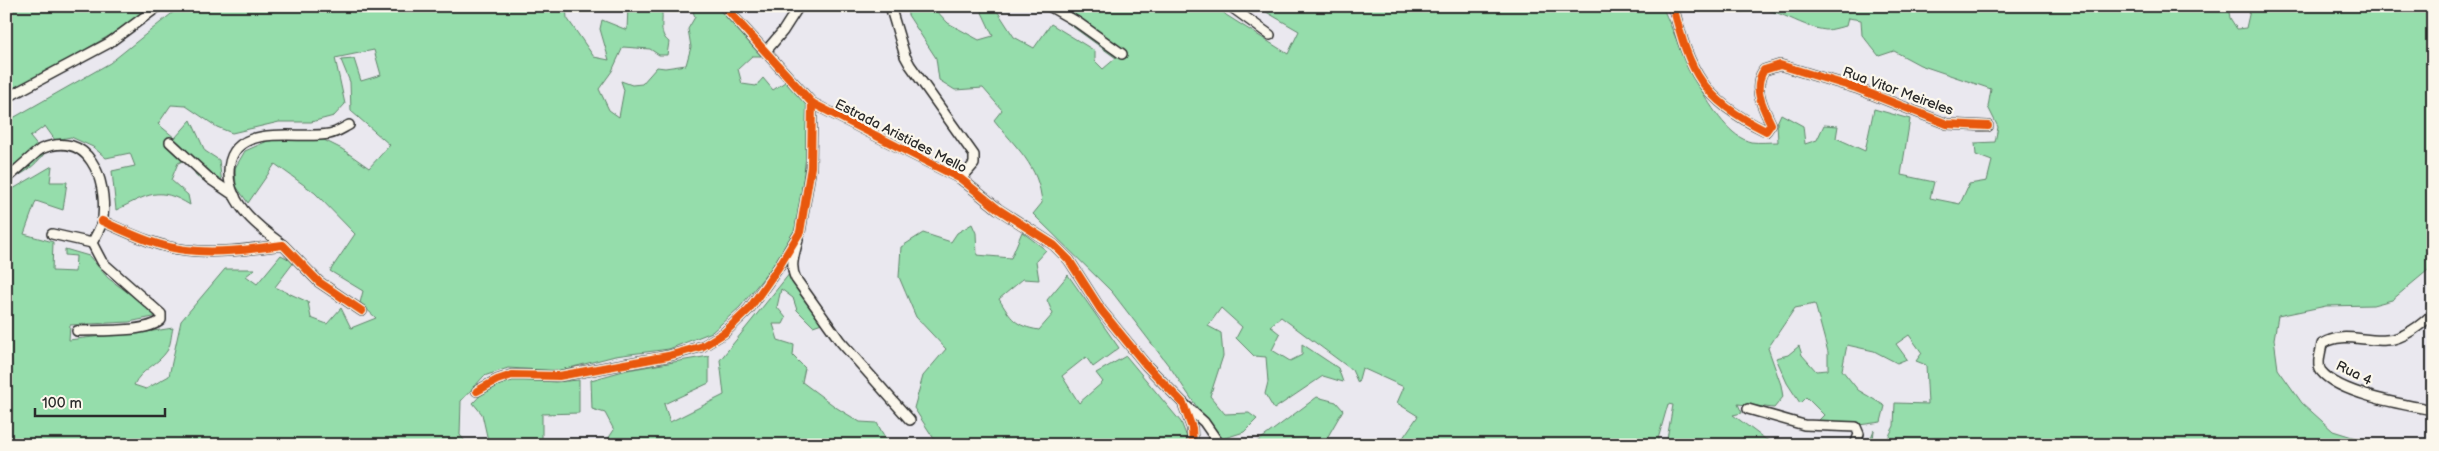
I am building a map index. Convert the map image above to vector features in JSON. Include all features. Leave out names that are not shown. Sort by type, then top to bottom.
[{"type":"street","points":[[6,98],[109,43],[159,6]]},
{"type":"street","name":"Estrada Aristides Mello","points":[[724,6],[812,103],[961,180],[998,209],[1054,245],[1069,260],[1101,310],[1146,366],[1183,403],[1192,428],[1193,445]]},
{"type":"street","points":[[766,51],[783,31],[799,6]]},
{"type":"street","points":[[890,6],[905,56],[910,65],[974,154],[974,164],[961,180]]},
{"type":"street","points":[[1049,6],[1077,22],[1122,54]]},
{"type":"street","points":[[1230,6],[1270,34]]},
{"type":"street","name":"Rua Vitor Meireles","points":[[1673,6],[1686,54],[1701,80],[1725,107],[1766,131],[1771,124],[1762,105],[1758,81],[1764,70],[1780,66],[1856,88],[1947,124],[1988,126]]},
{"type":"street","points":[[812,103],[811,167],[792,273],[840,341],[910,420]]},
{"type":"street","points":[[350,124],[327,135],[273,134],[252,139],[240,146],[228,162],[229,180],[235,196],[246,214],[260,228],[283,245],[319,282],[362,312]]},
{"type":"street","points":[[170,142],[210,178],[235,196]]},
{"type":"street","points":[[6,179],[25,165],[39,149],[63,144],[81,150],[97,167],[102,183],[102,221],[92,243]]},
{"type":"street","points":[[102,221],[136,237],[186,250],[231,251],[283,245]]},
{"type":"street","points":[[477,391],[497,380],[512,375],[559,376],[591,372],[703,346],[724,333],[749,309],[778,268],[800,232]]},
{"type":"street","points":[[52,234],[92,243],[102,262],[161,314],[161,320],[156,324],[130,329],[76,331]]},
{"type":"street","name":"Rua 4","points":[[2433,313],[2427,320],[2412,329],[2388,340],[2341,336],[2330,339],[2322,344],[2319,363],[2320,370],[2355,392],[2433,410]]},
{"type":"street","points":[[1183,403],[1204,422],[1220,445]]},
{"type":"street","points":[[1748,409],[1804,425],[1856,427],[1859,434],[1855,445]]},
{"type":"green space","points":[[6,6],[151,6],[112,34],[6,96]]},
{"type":"green space","points":[[181,6],[566,6],[567,18],[594,57],[609,60],[600,29],[602,20],[627,30],[628,6],[646,6],[648,9],[652,6],[660,6],[663,34],[669,42],[667,55],[659,55],[650,49],[623,47],[612,71],[599,89],[609,110],[619,117],[624,90],[621,81],[632,85],[642,84],[657,67],[665,68],[686,65],[691,47],[688,29],[695,17],[691,6],[716,6],[761,56],[752,56],[738,69],[742,84],[756,86],[763,78],[773,90],[788,80],[808,106],[808,140],[797,229],[772,267],[740,307],[712,332],[669,349],[615,356],[558,371],[508,368],[484,376],[461,401],[460,435],[468,445],[6,445],[6,193],[52,166],[50,182],[67,182],[63,210],[36,201],[24,234],[53,242],[52,271],[75,272],[76,256],[65,255],[65,249],[89,256],[108,278],[158,316],[129,322],[70,325],[69,340],[173,328],[167,351],[140,375],[134,385],[146,389],[169,376],[181,321],[225,269],[255,269],[246,276],[257,284],[281,255],[294,262],[275,287],[308,302],[311,318],[327,324],[341,308],[351,328],[376,318],[360,303],[363,291],[330,271],[355,234],[315,193],[275,164],[248,203],[236,186],[235,168],[245,151],[272,139],[324,140],[342,149],[369,168],[390,145],[351,111],[350,82],[341,60],[354,59],[361,81],[381,75],[374,50],[335,58],[345,104],[334,116],[311,122],[279,122],[232,133],[217,127],[186,106],[171,105],[158,124],[175,138],[191,120],[205,151],[219,160],[223,191],[197,177],[187,159],[178,163],[171,180],[188,195],[190,205],[169,195],[153,194],[116,210],[112,171],[135,166],[130,153],[106,158],[93,147],[71,137],[55,140],[45,126],[30,137],[44,154],[27,170],[17,176],[6,179],[6,122],[110,63]]},
{"type":"green space","points":[[907,6],[932,6],[948,23],[979,40],[993,36],[979,6],[994,6],[1014,37],[1034,48],[1051,24],[1095,51],[1095,61],[1103,69],[1116,58],[1051,11],[1039,6],[1217,6],[1226,15],[1288,54],[1299,31],[1256,6],[1662,6],[1697,83],[1723,122],[1737,135],[1751,142],[1778,142],[1777,123],[1781,114],[1803,126],[1805,144],[1817,140],[1824,125],[1838,126],[1836,138],[1865,151],[1874,109],[1910,119],[1901,175],[1934,182],[1930,198],[1960,204],[1969,184],[1987,181],[1992,161],[1976,155],[1975,143],[1995,142],[1998,127],[1988,107],[1991,89],[1920,65],[1894,51],[1879,56],[1862,35],[1861,20],[1848,18],[1846,26],[1826,30],[1815,28],[1774,12],[1753,9],[1742,12],[1739,6],[2228,6],[2230,18],[2237,29],[2246,28],[2251,6],[2433,6],[2433,266],[2392,300],[2373,305],[2326,306],[2278,316],[2274,339],[2278,369],[2302,403],[2333,431],[2378,445],[1868,445],[1874,430],[1873,440],[1885,444],[1894,426],[1895,403],[1928,404],[1926,365],[1916,361],[1922,353],[1909,335],[1896,344],[1907,359],[1897,363],[1874,351],[1847,345],[1842,370],[1858,390],[1885,406],[1881,422],[1844,427],[1816,423],[1824,415],[1806,397],[1800,403],[1787,383],[1776,358],[1788,355],[1799,346],[1802,355],[1816,371],[1828,370],[1828,352],[1815,304],[1795,308],[1768,348],[1781,385],[1783,397],[1774,408],[1738,404],[1742,413],[1733,415],[1765,439],[1778,445],[1670,445],[1667,439],[1673,405],[1668,404],[1658,439],[1661,445],[1398,445],[1418,416],[1397,403],[1404,387],[1362,368],[1358,383],[1352,370],[1281,317],[1270,326],[1280,334],[1272,350],[1290,361],[1302,355],[1302,344],[1338,368],[1343,382],[1323,376],[1274,409],[1265,394],[1268,382],[1266,357],[1254,356],[1236,338],[1242,327],[1221,308],[1208,326],[1221,333],[1223,356],[1210,396],[1225,414],[1249,413],[1257,419],[1244,432],[1219,440],[1172,370],[1112,292],[1033,214],[1042,203],[1040,190],[1031,167],[994,120],[1002,110],[983,88],[955,90],[939,80],[936,58],[908,15]]},
{"type":"green space","points":[[972,224],[976,233],[977,255],[1011,258],[1022,232],[1046,250],[1036,261],[1039,280],[1023,279],[999,299],[1014,320],[1024,326],[1039,330],[1053,314],[1047,300],[1068,275],[1119,348],[1093,367],[1086,357],[1062,376],[1079,403],[1103,382],[1096,373],[1126,356],[1181,422],[1190,445],[938,445],[914,408],[923,376],[946,349],[916,317],[899,277],[901,247],[923,233],[951,242],[957,233]]},
{"type":"green space","points":[[790,273],[822,323],[813,326],[797,310],[793,298],[781,289],[777,307],[786,318],[783,324],[773,324],[778,340],[794,345],[793,356],[805,368],[802,382],[837,408],[860,422],[877,423],[889,445],[604,445],[614,430],[605,413],[592,409],[591,380],[627,370],[709,356],[709,383],[664,404],[670,422],[724,395],[720,360]]},
{"type":"green space","points":[[509,378],[555,382],[579,380],[579,413],[542,414],[542,445],[489,445],[482,414],[473,403],[491,384]]},
{"type":"green space","points":[[1317,397],[1336,402],[1343,410],[1323,445],[1253,445]]},
{"type":"cycle path","points":[[724,6],[812,103],[961,179],[998,209],[1054,245],[1069,260],[1101,310],[1146,365],[1183,403],[1192,428],[1193,445]]},
{"type":"cycle path","points":[[1673,6],[1686,49],[1693,67],[1702,82],[1727,107],[1766,131],[1771,124],[1760,97],[1759,84],[1764,70],[1780,65],[1856,88],[1947,124],[1988,126]]},
{"type":"cycle path","points":[[477,391],[497,380],[512,375],[559,376],[668,356],[703,346],[724,333],[749,309],[778,268],[800,232],[811,167],[812,103]]},
{"type":"cycle path","points":[[102,221],[154,243],[186,250],[223,251],[283,245],[319,282],[362,311]]}]
